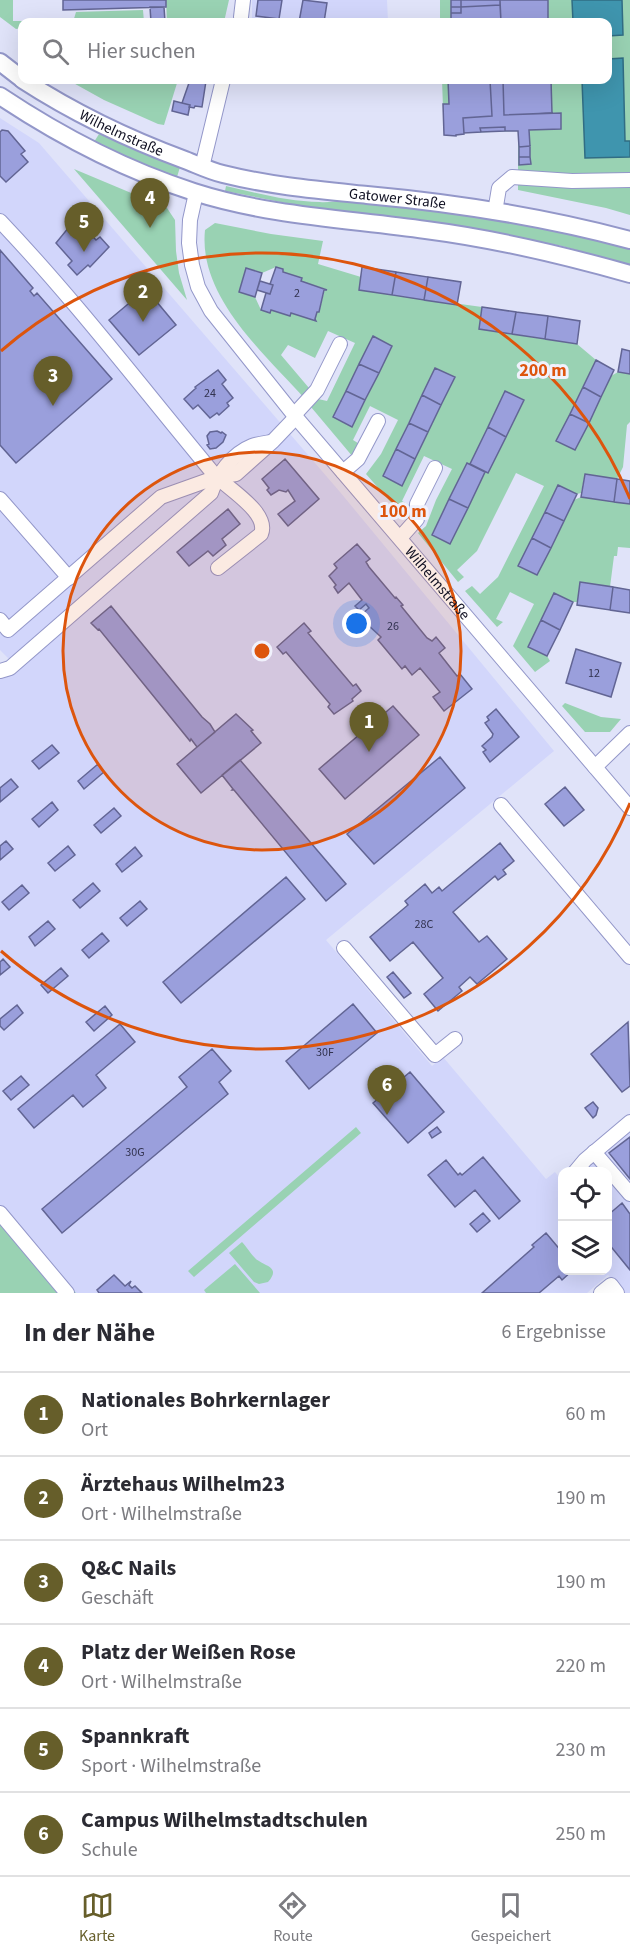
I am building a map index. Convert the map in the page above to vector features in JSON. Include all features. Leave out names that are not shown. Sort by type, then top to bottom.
[{"type":"main road","name":"Wilhelmstraße","points":[[0,62],[16,77]]},
{"type":"main road","name":"Wilhelmstraße","points":[[0,96],[39,122],[83,146],[138,172],[196,193],[202,167],[145,145],[95,122],[28,84]]},
{"type":"main road","points":[[83,146],[95,122]]},
{"type":"main road","name":"Gatower Straße","points":[[202,167],[224,175],[274,185],[495,212],[598,231],[630,240]]},
{"type":"main road","name":"Gatower Straße","points":[[196,193],[276,210],[428,230],[515,245],[630,274]]},
{"type":"street","points":[[241,17],[243,0]]},
{"type":"street","points":[[202,167],[222,84]]},
{"type":"street","points":[[495,212],[499,188],[512,177],[572,182],[630,180]]},
{"type":"street","name":"Wilhelmstraße","points":[[196,193],[190,220],[189,243],[198,287],[211,311],[295,416],[630,808]]},
{"type":"street","points":[[0,221],[75,306],[216,477],[250,504],[262,523],[261,534],[218,568]]},
{"type":"street","points":[[0,620],[8,630],[161,497],[216,477],[236,474],[273,441],[317,390],[340,344]]},
{"type":"street","points":[[343,472],[358,459],[378,421]]},
{"type":"street","points":[[400,538],[417,519],[417,504],[435,468]]},
{"type":"street","points":[[0,670],[10,668],[211,494],[216,477]]},
{"type":"street","points":[[0,499],[69,578]]},
{"type":"street","points":[[595,767],[630,733]]},
{"type":"street","points":[[501,805],[630,957]]},
{"type":"street","points":[[344,948],[435,1055],[455,1039]]},
{"type":"street","points":[[580,1167],[630,1122]]},
{"type":"street","points":[[594,1152],[630,1194]]},
{"type":"street","points":[[0,1214],[67,1293]]},
{"type":"shaded area","points":[[252,0],[387,0],[388,18],[252,18]]},
{"type":"shaded area","points":[[572,0],[622,0],[623,35],[612,36],[612,18],[573,18]]},
{"type":"shaded area","points":[[623,58],[625,141],[630,141],[630,157],[585,158],[582,84],[612,84],[612,59]]},
{"type":"shaded area","points":[[0,118],[39,143],[340,492],[554,751],[326,940],[432,1066],[443,1057],[546,1179],[555,1172],[558,1176],[558,1275],[608,1275],[587,1293],[76,1293],[0,1205],[0,674],[13,663],[0,650]]},
{"type":"shaded area","points":[[630,1118],[630,1293],[624,1293],[608,1275],[612,1275],[612,1167],[573,1167]]},
{"type":"green space","points":[[0,0],[13,0],[13,21],[18,21],[18,29],[16,29],[0,17]]},
{"type":"green space","points":[[166,0],[229,0],[225,18],[167,18]]},
{"type":"green space","points":[[440,0],[630,0],[630,215],[518,190],[518,131],[444,135],[442,84],[612,84],[612,18],[440,18]]},
{"type":"green space","points":[[143,10],[144,18],[74,18],[76,12]]},
{"type":"green space","points":[[75,84],[177,84],[164,125],[104,100]]},
{"type":"green space","points":[[99,134],[180,167],[177,177],[126,158],[94,142]]},
{"type":"green space","points":[[74,169],[167,208],[175,220],[179,273],[187,300]]},
{"type":"green space","points":[[226,186],[273,197],[323,202],[347,201],[418,209],[490,218],[560,231],[630,248],[630,265],[562,246],[464,227],[296,205],[225,191]]},
{"type":"green space","points":[[215,223],[323,241],[318,264],[361,277],[359,290],[482,307],[479,329],[577,344],[596,360],[557,441],[575,450],[611,376],[618,372],[630,374],[630,422],[627,425],[623,467],[617,479],[585,474],[581,493],[577,494],[558,485],[518,566],[537,575],[574,500],[581,497],[630,504],[630,548],[618,547],[617,556],[614,556],[610,587],[577,602],[554,594],[528,647],[547,656],[550,661],[535,672],[513,646],[534,604],[510,592],[496,619],[503,622],[497,627],[465,591],[472,586],[480,594],[498,577],[544,486],[516,473],[477,551],[457,570],[464,577],[458,582],[418,533],[426,526],[452,469],[424,456],[402,501],[411,506],[412,518],[408,522],[366,474],[381,454],[398,420],[370,406],[353,440],[361,445],[353,457],[311,407],[318,399],[327,401],[355,343],[328,331],[315,358],[288,345],[281,355],[309,388],[305,399],[237,323],[223,301],[212,278],[206,255],[205,230]],"holes":[[[276,267],[283,269],[283,272],[302,278],[301,281],[325,289],[319,312],[314,320],[291,313],[290,316],[271,310],[270,313],[261,310],[255,297],[239,292],[247,268],[262,273]],[[373,337],[392,346],[352,427],[333,417]],[[435,368],[454,378],[402,486],[383,476]],[[505,392],[524,400],[450,544],[432,534],[467,463],[470,464]]]},
{"type":"green space","points":[[565,703],[601,717],[621,719],[610,732],[585,732],[562,706]]},
{"type":"green space","points":[[356,1127],[361,1133],[194,1277],[188,1271]]},
{"type":"green space","points":[[0,1205],[4,1209],[76,1293],[0,1293]]},
{"type":"green space","points":[[242,1242],[257,1260],[273,1271],[268,1282],[259,1284],[254,1282],[229,1253]]},
{"type":"green space","points":[[235,1264],[260,1293],[206,1293],[204,1290]]},
{"type":"building","points":[[63,0],[166,0],[166,7],[63,10]]},
{"type":"building","points":[[258,0],[282,0],[279,18],[256,16]]},
{"type":"building","points":[[303,0],[327,3],[325,18],[300,18]]},
{"type":"building","points":[[451,0],[461,0],[461,7],[451,7]]},
{"type":"building","points":[[461,0],[500,0],[500,5],[461,7]]},
{"type":"building","points":[[500,0],[548,0],[548,18],[501,18]]},
{"type":"building","points":[[500,5],[501,18],[451,18],[451,13],[461,13],[461,7]]},
{"type":"building","points":[[150,7],[164,7],[165,18],[151,18]]},
{"type":"building","points":[[451,7],[461,7],[461,13],[451,13]]},
{"type":"building","points":[[189,84],[206,84],[202,107],[189,107],[190,105],[182,103]]},
{"type":"building","points":[[448,84],[490,84],[492,116],[463,118],[464,134],[444,135],[443,104],[449,104]]},
{"type":"building","points":[[490,84],[503,84],[504,115],[561,113],[561,129],[529,130],[530,146],[519,147],[518,131],[505,131],[505,127],[480,128],[481,132],[464,133],[463,118],[492,116]]},
{"type":"building","points":[[503,84],[551,84],[552,113],[504,115]]},
{"type":"building","points":[[174,101],[190,105],[188,115],[172,111]]},
{"type":"building","points":[[505,127],[505,131],[481,132],[480,128]]},
{"type":"building","points":[[8,131],[25,151],[21,154],[28,162],[6,182],[0,176],[0,132]]},
{"type":"building","points":[[530,146],[530,157],[519,157],[519,147]]},
{"type":"building","points":[[519,157],[530,157],[531,164],[519,165]]},
{"type":"building","points":[[79,222],[96,240],[100,237],[109,247],[90,267],[88,265],[77,275],[68,265],[72,261],[56,243],[69,227],[71,229]]},
{"type":"building","points":[[0,250],[33,288],[30,291],[34,296],[37,293],[112,379],[16,463],[0,445]]},
{"type":"building","points":[[276,267],[283,269],[283,272],[302,278],[301,281],[327,290],[324,290],[316,321],[291,313],[290,316],[271,310],[270,313],[261,310],[266,293],[270,294],[273,285],[270,284]]},
{"type":"building","points":[[362,267],[396,272],[392,295],[359,290]]},
{"type":"building","points":[[246,268],[262,273],[255,297],[239,292]]},
{"type":"building","points":[[396,272],[428,277],[424,300],[392,295]]},
{"type":"building","points":[[428,277],[461,282],[457,305],[424,300]]},
{"type":"building","points":[[260,281],[273,285],[270,294],[257,290]]},
{"type":"building","points":[[146,289],[176,325],[139,355],[109,320]]},
{"type":"building","points":[[482,307],[516,312],[512,334],[479,329]]},
{"type":"building","points":[[516,312],[548,316],[545,339],[512,334]]},
{"type":"building","points":[[548,316],[580,321],[577,344],[545,339]]},
{"type":"building","points":[[373,336],[392,346],[379,373],[359,364]]},
{"type":"building","points":[[622,349],[630,351],[630,374],[618,372]]},
{"type":"building","points":[[596,360],[614,370],[601,397],[583,387]]},
{"type":"building","points":[[359,364],[379,373],[365,400],[346,391]]},
{"type":"building","points":[[435,368],[455,377],[441,405],[422,395]]},
{"type":"building","points":[[218,370],[226,380],[222,384],[233,398],[227,403],[229,406],[219,415],[217,413],[210,418],[198,405],[193,409],[184,399],[195,387]]},
{"type":"building","points":[[583,387],[601,397],[589,423],[570,414]]},
{"type":"building","points":[[346,391],[365,400],[352,427],[333,417]]},
{"type":"building","points":[[505,391],[524,400],[506,437],[488,427]]},
{"type":"building","points":[[422,395],[441,405],[428,432],[409,423]]},
{"type":"building","points":[[570,414],[589,423],[575,450],[556,441]]},
{"type":"building","points":[[409,423],[428,432],[415,459],[396,449]]},
{"type":"building","points":[[488,427],[506,437],[488,473],[470,464]]},
{"type":"building","points":[[217,431],[226,435],[223,442],[216,448],[210,449],[207,445],[209,444],[207,436],[210,432]]},
{"type":"building","points":[[396,449],[415,459],[402,486],[383,476]]},
{"type":"building","points":[[285,459],[319,499],[288,526],[278,514],[295,501],[288,490],[286,492],[279,490],[271,495],[262,479]]},
{"type":"building","points":[[467,463],[485,472],[468,508],[449,499]]},
{"type":"building","points":[[585,474],[617,479],[614,502],[581,497]]},
{"type":"building","points":[[617,479],[630,481],[630,504],[614,502]]},
{"type":"building","points":[[558,485],[577,494],[564,521],[545,512]]},
{"type":"building","points":[[449,499],[468,508],[450,544],[432,535]]},
{"type":"building","points":[[228,509],[240,524],[222,539],[226,545],[213,556],[208,551],[189,566],[177,552]]},
{"type":"building","points":[[545,512],[564,521],[551,548],[532,538]]},
{"type":"building","points":[[532,538],[551,548],[537,575],[518,566]]},
{"type":"building","points":[[357,544],[370,559],[366,562],[369,567],[403,605],[401,606],[427,638],[432,641],[436,637],[445,648],[439,653],[457,676],[460,674],[472,689],[444,711],[433,697],[440,692],[420,668],[412,675],[405,666],[402,669],[378,640],[381,637],[367,624],[362,614],[369,608],[366,604],[359,610],[355,606],[362,600],[349,583],[338,593],[334,587],[336,585],[329,576],[337,568],[334,564]]},
{"type":"building","points":[[580,582],[613,587],[610,610],[577,605]]},
{"type":"building","points":[[613,587],[630,590],[630,613],[610,610]]},
{"type":"building","points":[[554,593],[573,602],[560,630],[541,620]]},
{"type":"building","points":[[111,606],[215,732],[197,747],[99,629],[91,623]]},
{"type":"building","points":[[541,620],[560,630],[547,656],[528,647]]},
{"type":"building","points":[[304,623],[311,631],[308,633],[353,686],[356,684],[361,691],[352,699],[353,701],[334,714],[328,707],[330,704],[286,652],[283,654],[277,647]]},
{"type":"building","points":[[576,649],[621,663],[611,697],[566,683]]},
{"type":"building","points":[[393,706],[419,735],[345,799],[319,769]]},
{"type":"building","points":[[496,709],[519,737],[490,762],[482,746],[492,737],[493,734],[485,723],[489,720],[487,717]]},
{"type":"building","points":[[236,714],[253,730],[251,731],[261,743],[201,793],[177,764]]},
{"type":"building","points":[[52,745],[59,753],[39,769],[32,761]]},
{"type":"building","points":[[440,757],[465,788],[374,864],[347,834]]},
{"type":"building","points":[[240,760],[346,884],[326,901],[232,790],[222,775]]},
{"type":"building","points":[[98,764],[104,772],[84,789],[78,781]]},
{"type":"building","points":[[11,779],[18,787],[0,802],[0,788]]},
{"type":"building","points":[[565,787],[584,810],[564,826],[545,804]]},
{"type":"building","points":[[52,802],[58,810],[39,827],[32,819]]},
{"type":"building","points":[[114,808],[121,816],[101,833],[94,825]]},
{"type":"building","points":[[6,841],[13,849],[0,860],[0,846]]},
{"type":"building","points":[[500,843],[514,861],[503,870],[506,874],[498,880],[495,876],[453,912],[479,942],[487,936],[507,959],[477,984],[470,977],[459,987],[462,991],[438,1011],[424,994],[443,978],[413,942],[390,961],[370,937],[408,905],[405,901],[425,884],[432,893],[439,887],[442,891]]},
{"type":"building","points":[[68,846],[75,855],[55,871],[48,863]]},
{"type":"building","points":[[135,847],[142,856],[122,872],[116,864]]},
{"type":"building","points":[[286,877],[305,899],[181,1003],[163,982]]},
{"type":"building","points":[[93,883],[100,891],[80,908],[73,900]]},
{"type":"building","points":[[22,885],[29,893],[9,910],[2,902]]},
{"type":"building","points":[[140,901],[147,909],[127,926],[120,918]]},
{"type":"building","points":[[48,921],[55,929],[35,946],[29,937]]},
{"type":"building","points":[[102,933],[109,941],[89,958],[82,950]]},
{"type":"building","points":[[3,959],[10,967],[0,975],[0,962]]},
{"type":"building","points":[[61,968],[68,976],[48,993],[41,985]]},
{"type":"building","points":[[393,972],[411,993],[404,998],[387,977]]},
{"type":"building","points":[[353,1004],[377,1033],[309,1089],[286,1061]]},
{"type":"building","points":[[17,1005],[23,1013],[4,1030],[0,1026],[0,1019]]},
{"type":"building","points":[[105,1006],[112,1015],[94,1031],[86,1022]]},
{"type":"building","points":[[628,1022],[630,1086],[622,1092],[591,1054]]},
{"type":"building","points":[[120,1024],[135,1042],[96,1075],[106,1088],[83,1107],[73,1095],[34,1128],[18,1109]]},
{"type":"building","points":[[212,1049],[231,1071],[219,1082],[228,1094],[62,1233],[42,1209],[187,1087],[179,1077]]},
{"type":"building","points":[[410,1072],[444,1112],[408,1143],[373,1103]]},
{"type":"building","points":[[21,1076],[29,1085],[11,1100],[3,1091]]},
{"type":"building","points":[[593,1102],[598,1108],[593,1118],[585,1108]]},
{"type":"building","points":[[437,1127],[441,1132],[432,1138],[429,1133]]},
{"type":"building","points":[[630,1137],[630,1179],[609,1153]]},
{"type":"building","points":[[483,1157],[520,1201],[499,1219],[475,1190],[455,1207],[428,1175],[446,1160],[458,1175],[460,1173],[462,1175]]},
{"type":"building","points":[[622,1203],[630,1214],[630,1270],[612,1248],[612,1212]]},
{"type":"building","points":[[483,1213],[490,1221],[477,1232],[470,1224]]},
{"type":"building","points":[[546,1233],[558,1247],[558,1275],[568,1275],[562,1280],[559,1276],[539,1293],[482,1293],[534,1247],[532,1245]]},
{"type":"building","points":[[114,1275],[125,1286],[131,1281],[129,1285],[132,1288],[135,1286],[142,1293],[99,1293],[97,1290]]},
{"type":"place","name":"Platz der Weißen Rose","points":[[150,228]]},
{"type":"place","name":"Spannkraft","points":[[84,252]]},
{"type":"place","name":"Ärztehaus Wilhelm23","points":[[143,322]]},
{"type":"place","name":"Q&C Nails","points":[[53,406]]},
{"type":"place","name":"Nationales Bohrkernlager","points":[[369,752]]},
{"type":"place","name":"Campus Wilhelmstadtschulen","points":[[387,1115]]}]
